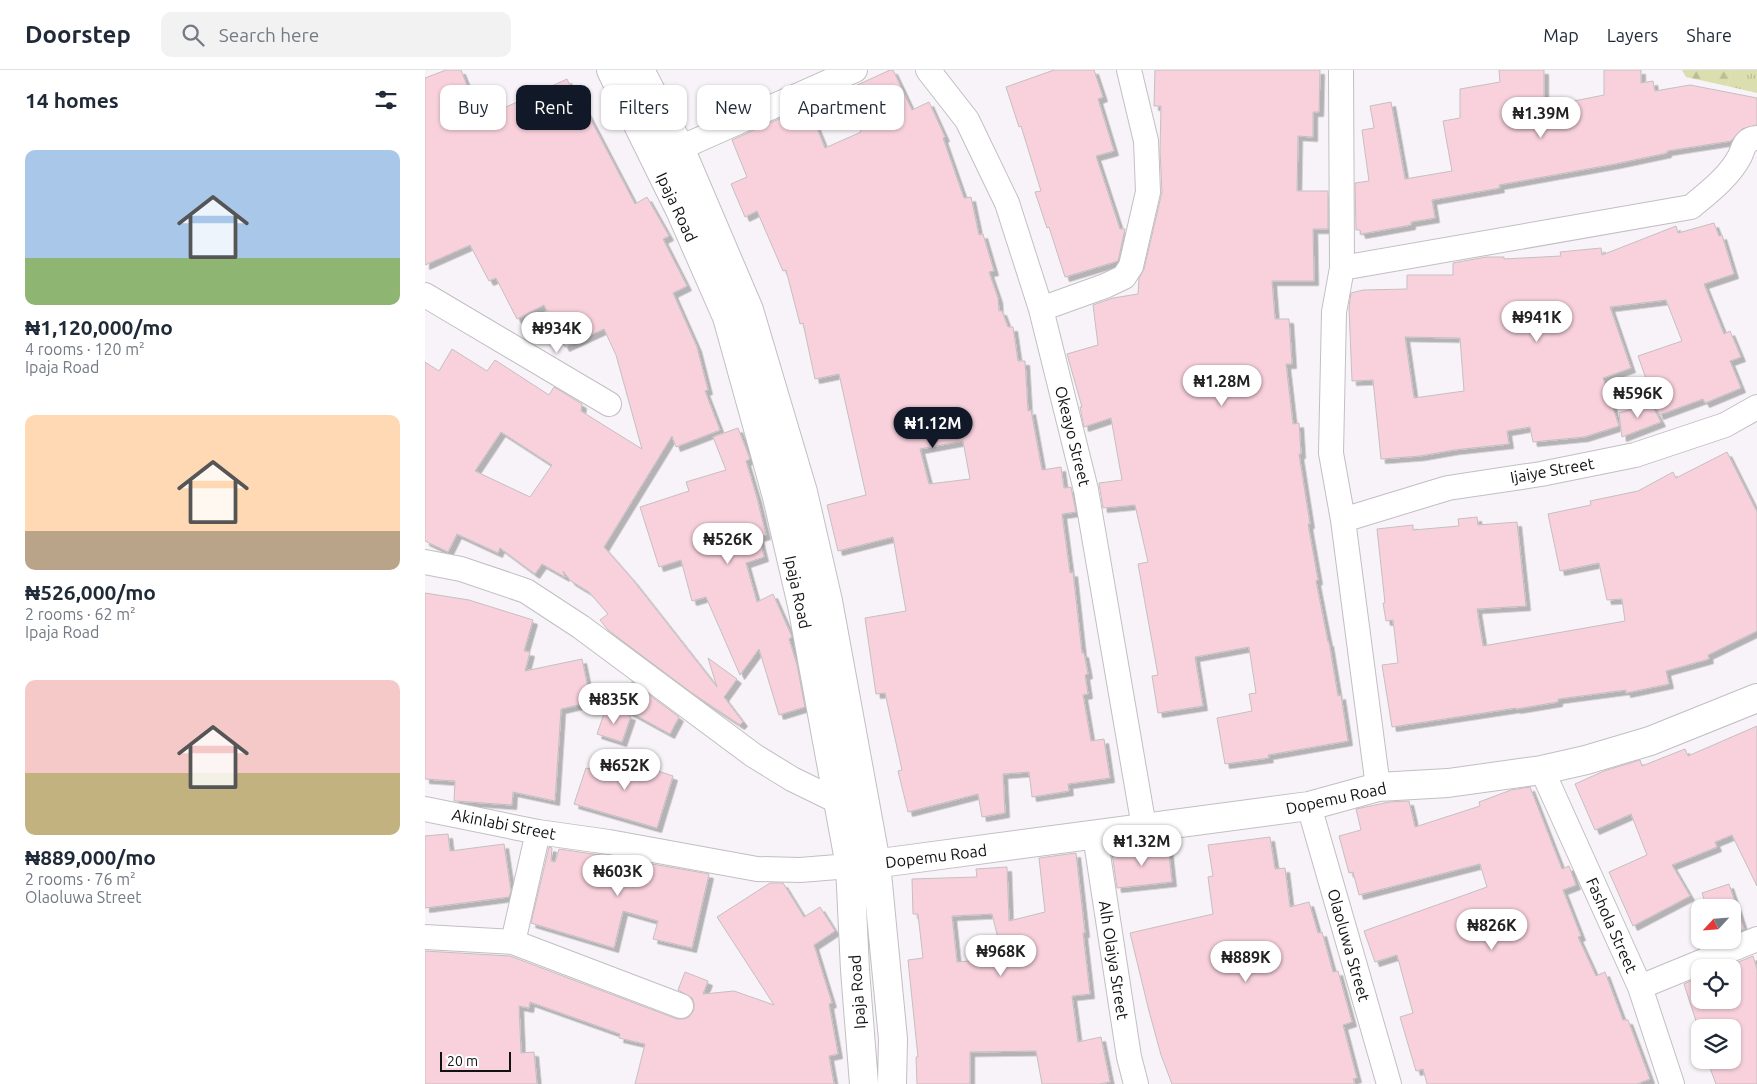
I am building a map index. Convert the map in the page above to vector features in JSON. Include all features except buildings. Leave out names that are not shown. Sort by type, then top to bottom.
[{"type":"main road","name":"Ipaja Road","points":[[611,70],[680,210],[727,317],[777,497],[795,578],[837,801],[863,865],[893,1039],[892,1084]]},
{"type":"main road","name":"Ipaja Road","points":[[640,70],[680,148],[749,310],[803,492],[828,601],[864,800],[863,865],[855,970],[864,1084]]},
{"type":"main road","name":"Dopemu Road","points":[[863,865],[1309,806],[1379,787],[1448,783],[1543,770],[1587,760],[1650,741],[1757,698]]},
{"type":"street","points":[[680,148],[855,70]]},
{"type":"street","name":"Okeayo Street","points":[[928,70],[967,120],[1007,203],[1041,309],[1086,490],[1144,827]]},
{"type":"street","points":[[1041,309],[1105,286],[1124,277],[1131,266],[1148,192],[1146,141],[1134,84],[1129,70]]},
{"type":"street","points":[[1341,70],[1342,268],[1334,312],[1331,452],[1343,520],[1379,787]]},
{"type":"street","points":[[1342,268],[1691,207],[1721,182],[1740,156],[1743,144],[1757,138]]},
{"type":"street","points":[[425,295],[609,404]]},
{"type":"street","name":"Ijaiye Street","points":[[1343,520],[1448,488],[1541,474],[1635,455],[1725,425],[1757,407]]},
{"type":"street","points":[[425,562],[461,569],[526,591],[581,626],[753,755],[792,779],[837,801],[864,800]]},
{"type":"street","name":"Fashola Street","points":[[1543,770],[1640,987],[1671,1084]]},
{"type":"street","name":"Olaoluwa Street","points":[[1309,806],[1389,1084]]},
{"type":"street","name":"Akinlabi Street","points":[[425,809],[538,832],[609,842],[757,869],[799,870],[863,865]]},
{"type":"street","points":[[513,942],[538,832]]},
{"type":"street","name":"Alh Olaiya Street","points":[[1095,835],[1129,1057],[1135,1084]]},
{"type":"street","points":[[425,937],[513,942],[681,1006]]},
{"type":"street","points":[[1640,987],[1757,939]]},
{"type":"green space","points":[[1682,70],[1732,70],[1727,86],[1686,77]]},
{"type":"green space","points":[[1732,70],[1757,70],[1757,93],[1727,86]]}]
